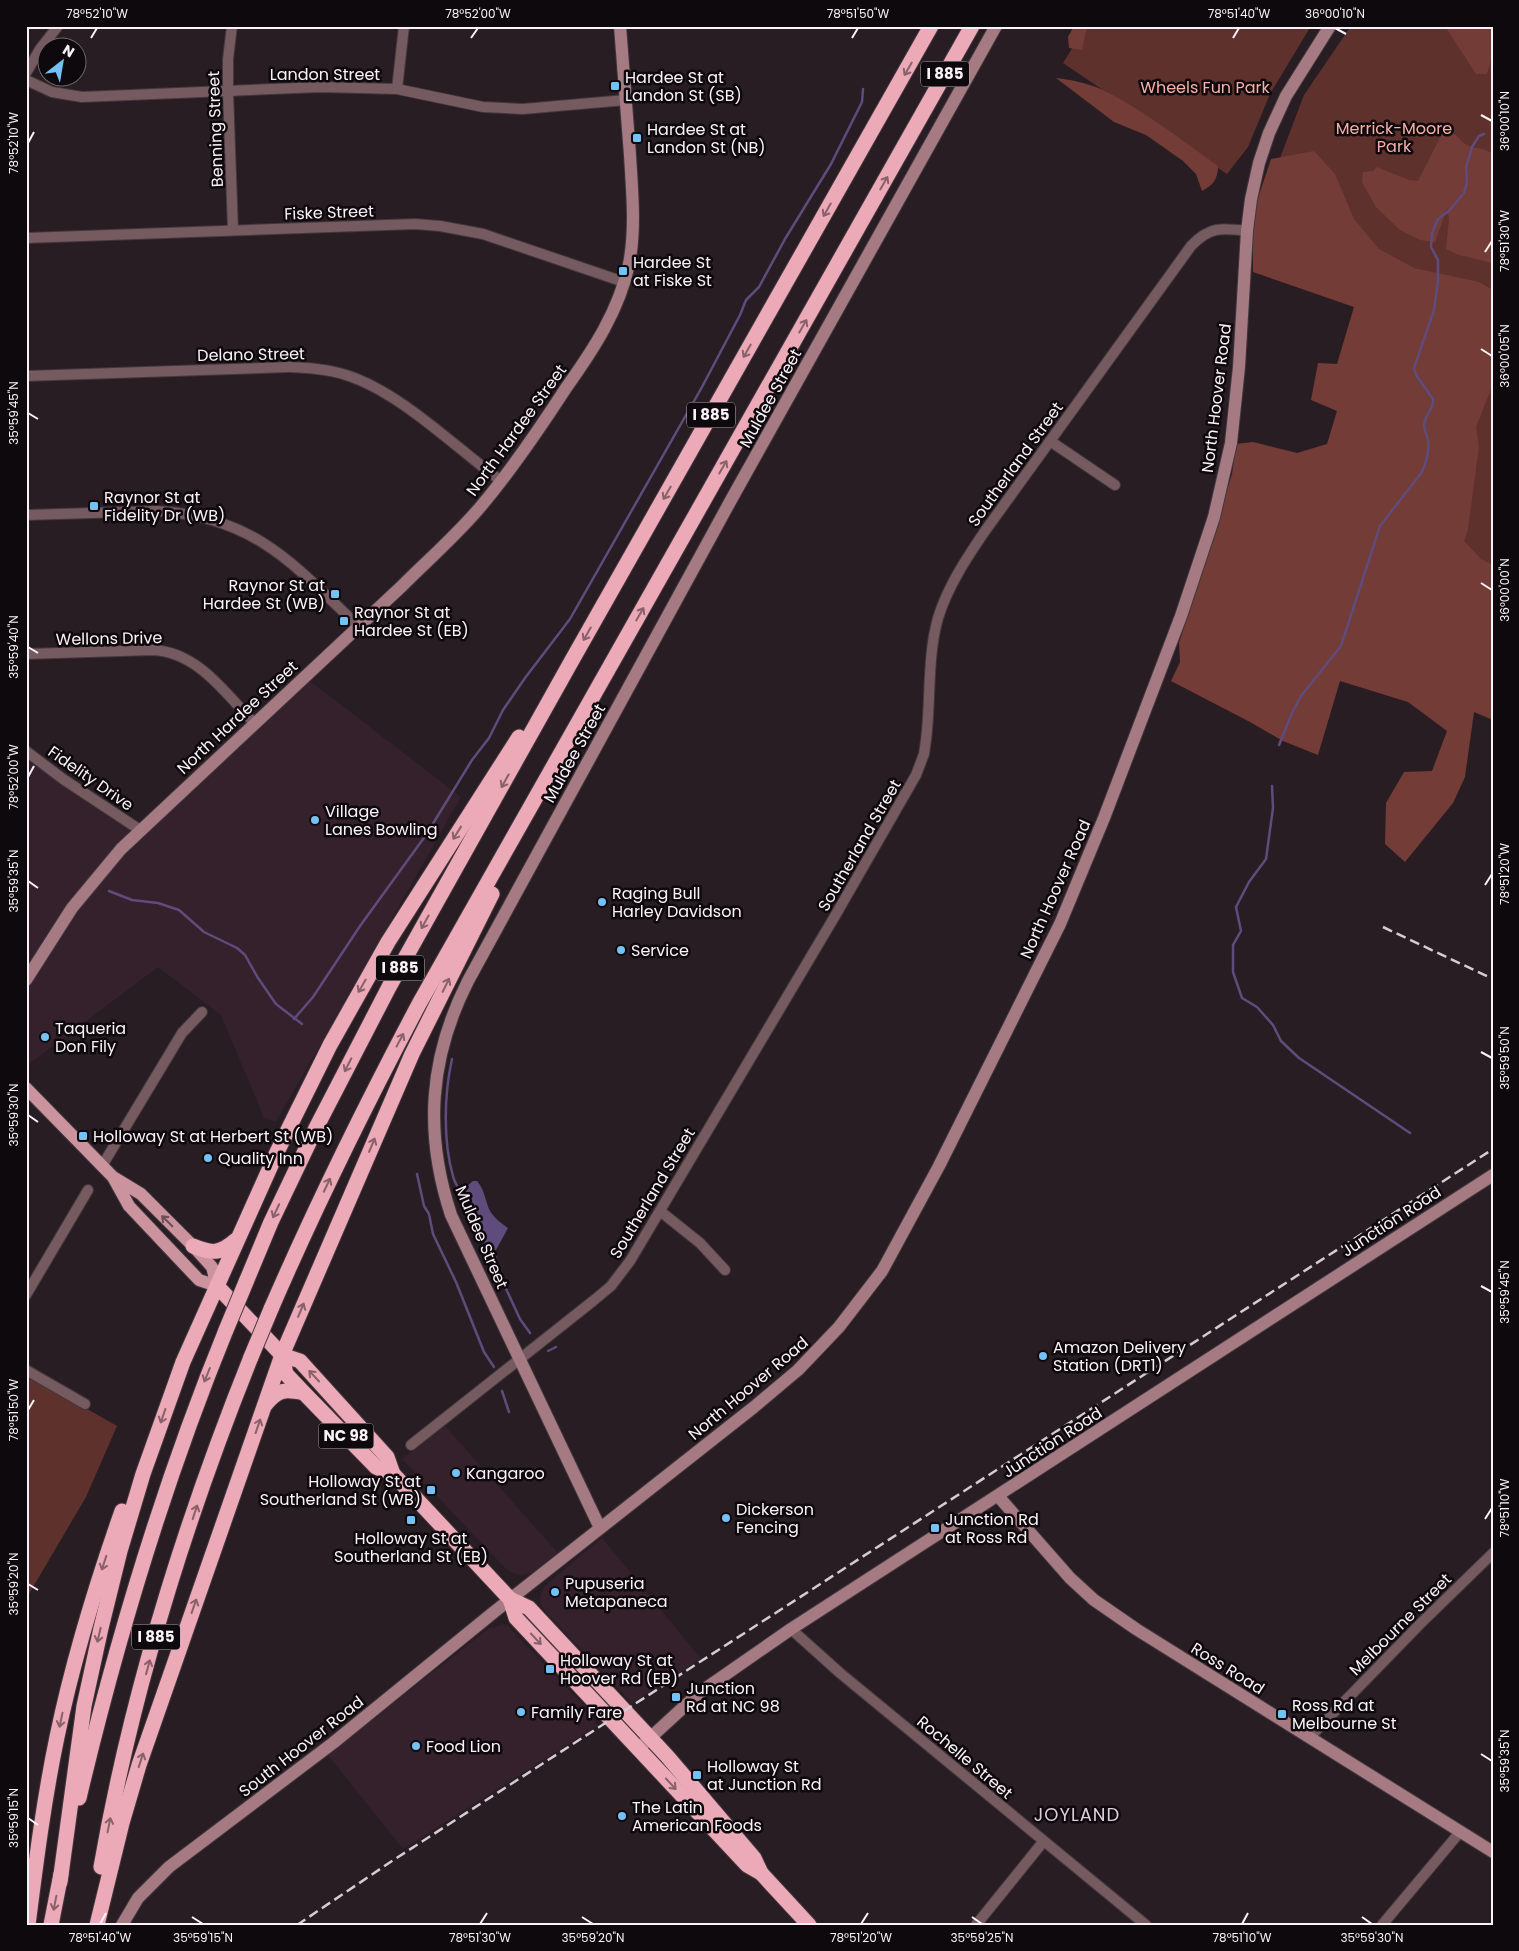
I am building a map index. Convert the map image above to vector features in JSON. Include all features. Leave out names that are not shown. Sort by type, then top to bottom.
[{"type":"highway","name":"I 885","points":[[51,1925],[89,1757],[128,1611],[173,1468],[226,1330],[280,1204],[352,1057],[571,662],[931,26]]},
{"type":"highway","name":"I 885","points":[[91,1925],[120,1773],[160,1620],[206,1479],[251,1358],[303,1236],[378,1082],[419,1004],[972,26]]},
{"type":"highway","points":[[60,1882],[78,1745],[92,1667],[120,1551],[156,1437],[183,1362],[237,1239],[318,1068],[368,976],[493,776],[571,662]]},
{"type":"highway","points":[[96,1925],[120,1832],[140,1765],[282,1355],[412,1054],[493,892],[512,839]]},
{"type":"highway","points":[[193,1246],[215,1252],[227,1248],[237,1239]]},
{"type":"highway","points":[[217,1286],[282,1355]]},
{"type":"highway","name":"NC 98","points":[[282,1355],[286,1374],[376,1468],[392,1474],[510,1600],[529,1608],[650,1738],[754,1858],[761,1873]]},
{"type":"highway","name":"NC 98","points":[[282,1355],[300,1361],[387,1457],[392,1474]]},
{"type":"highway","points":[[265,1406],[278,1392],[286,1390],[304,1393]]},
{"type":"highway","points":[[28,1925],[49,1778],[75,1661],[97,1584],[123,1508],[156,1437]]},
{"type":"highway","name":"NC 98","points":[[510,1600],[516,1618],[747,1865],[761,1873],[810,1925]]},
{"type":"main road","points":[[26,1088],[113,1177],[141,1194],[193,1246],[212,1267],[217,1286]]},
{"type":"main road","points":[[113,1177],[128,1206],[199,1280],[217,1286]]},
{"type":"street","points":[[26,73],[40,49],[58,26]]},
{"type":"street","name":"Benning Street","points":[[232,26],[228,59],[228,92],[233,230]]},
{"type":"street","points":[[396,89],[404,26]]},
{"type":"street","name":"North Hardee Street","points":[[26,980],[77,900],[106,865],[140,830],[446,543],[481,506],[526,448],[599,340],[618,301],[624,282],[629,264],[633,223],[620,26]]},
{"type":"street","name":"Muldee Street","points":[[600,1528],[455,1222],[446,1198],[438,1164],[434,1131],[434,1096],[438,1065],[450,1022],[468,981],[842,301],[996,26]]},
{"type":"street","name":"North Hoover Road","points":[[510,1600],[798,1370],[825,1343],[882,1271],[919,1204],[1068,907],[1181,616],[1214,517],[1229,452],[1236,395],[1247,231],[1254,182],[1269,133],[1286,96],[1330,26]]},
{"type":"street","name":"Landon Street","points":[[26,80],[52,92],[82,97],[320,87],[396,89],[483,107],[523,110],[626,100]]},
{"type":"street","name":"Fiske Street","points":[[26,238],[415,224],[440,226],[483,234],[624,282]]},
{"type":"street","name":"Southerland Street","points":[[411,1445],[520,1360],[610,1286],[630,1261],[908,792],[924,754],[933,651],[938,620],[945,598],[974,548],[1191,246],[1203,235],[1214,230],[1247,231]]},
{"type":"street","name":"Delano Street","points":[[26,376],[289,367],[317,369],[346,375],[373,386],[396,400],[501,481]]},
{"type":"street","points":[[1050,441],[1115,485]]},
{"type":"street","points":[[26,515],[157,511],[178,512],[228,524],[267,544],[290,561],[358,626]]},
{"type":"street","name":"Wellons Drive","points":[[26,654],[153,650],[172,652],[194,663],[206,673],[255,724]]},
{"type":"street","name":"Fidelity Drive","points":[[26,751],[63,779],[140,830]]},
{"type":"street","points":[[102,1166],[182,1033],[202,1012]]},
{"type":"street","name":"Junction Road","points":[[638,1749],[699,1693],[791,1630],[1493,1175]]},
{"type":"street","points":[[26,1295],[88,1190]]},
{"type":"street","points":[[660,1211],[700,1243],[725,1270]]},
{"type":"street","points":[[26,1370],[86,1404]]},
{"type":"street","name":"Ross Road","points":[[998,1496],[1059,1566],[1094,1600],[1136,1629],[1493,1852]]},
{"type":"street","name":"Melbourne Street","points":[[1309,1738],[1420,1624],[1492,1555]]},
{"type":"street","name":"South Hoover Road","points":[[122,1925],[138,1898],[168,1867],[310,1760],[510,1600]]},
{"type":"street","name":"Rochelle Street","points":[[791,1630],[1043,1842],[1146,1925]]},
{"type":"street","points":[[1382,1925],[1460,1832]]},
{"type":"street","points":[[976,1925],[1043,1842]]},
{"type":"shaded area","points":[[1074,26],[1087,26],[1082,50],[1069,48],[1068,37]]},
{"type":"shaded area","points":[[1445,26],[1493,26],[1493,53],[1487,74],[1476,74]]},
{"type":"shaded area","points":[[1056,78],[1080,82],[1097,88],[1148,116],[1218,166],[1214,181],[1202,191],[1196,174],[1183,161],[1146,135],[1114,122]]},
{"type":"shaded area","points":[[1444,130],[1453,133],[1469,146],[1493,154],[1493,263],[1459,255],[1446,249],[1449,218],[1447,208],[1435,242],[1420,240],[1400,230],[1376,207],[1362,182],[1363,172],[1373,171],[1377,167],[1409,180],[1418,181]]},
{"type":"shaded area","points":[[1314,151],[1335,174],[1354,219],[1379,249],[1414,268],[1479,282],[1493,290],[1493,384],[1476,427],[1479,446],[1468,529],[1464,541],[1481,559],[1493,565],[1493,720],[1474,712],[1465,777],[1453,803],[1405,862],[1385,844],[1386,803],[1404,772],[1432,771],[1447,731],[1408,702],[1340,681],[1318,755],[1283,741],[1171,681],[1180,662],[1179,643],[1232,474],[1236,444],[1253,442],[1297,453],[1327,444],[1337,411],[1311,400],[1318,363],[1337,364],[1354,307],[1253,272],[1253,230],[1256,204],[1271,159]]},
{"type":"shaded area","points":[[310,681],[461,797],[276,1122],[264,1118],[221,1015],[158,967],[29,1064],[26,1061],[26,759],[144,836]]},
{"type":"shaded area","points":[[473,1181],[477,1181],[480,1184],[492,1214],[508,1228],[496,1250],[488,1253],[465,1188]]},
{"type":"shaded area","points":[[445,1426],[558,1553],[532,1573],[522,1575],[506,1569],[402,1459]]},
{"type":"shaded area","points":[[602,1538],[701,1659],[632,1703],[541,1605],[542,1590],[547,1584]]},
{"type":"shaded area","points":[[504,1624],[589,1711],[597,1726],[403,1849],[328,1755],[488,1629]]},
{"type":"green space","name":"Wheels Fun Park","points":[[1086,26],[1311,26],[1270,94],[1248,147],[1227,174],[1063,63]]},
{"type":"green space","name":"Merrick-Moore Park","points":[[1351,26],[1493,26],[1493,589],[1436,553],[1432,321],[1280,158],[1304,95]]},
{"type":"green space","points":[[26,1374],[117,1426],[86,1497],[26,1599]]},
{"type":"waterway","points":[[294,1019],[313,997],[360,926],[426,835],[472,760],[489,738],[503,710],[570,619],[702,387],[746,300],[759,287],[785,239],[831,164],[862,102],[863,89]]},
{"type":"waterway","points":[[1279,745],[1301,696],[1341,646],[1380,526],[1422,472],[1425,464],[1428,444],[1424,424],[1433,399],[1416,375],[1414,368],[1434,310],[1438,280],[1438,260],[1431,247],[1432,233],[1438,219],[1449,211],[1464,193],[1467,182],[1466,168],[1472,147],[1479,136],[1484,134]]},
{"type":"waterway","points":[[1272,786],[1273,808],[1266,859],[1249,882],[1236,907],[1241,931],[1233,945],[1233,972],[1242,998],[1257,1007],[1273,1025],[1281,1041],[1299,1058],[1410,1133]]},
{"type":"waterway","points":[[109,891],[132,900],[158,903],[179,910],[204,932],[237,948],[245,955],[276,1004],[302,1024]]},
{"type":"waterway","points":[[452,1059],[447,1088],[446,1133],[450,1162],[461,1194],[460,1197]]},
{"type":"waterway","points":[[417,1174],[433,1234],[456,1282],[484,1352],[494,1367]]},
{"type":"waterway","points":[[493,1251],[496,1259],[495,1264]]},
{"type":"waterway","points":[[493,1265],[495,1265],[520,1319],[530,1333]]},
{"type":"waterway","points":[[548,1351],[556,1347]]},
{"type":"waterway","points":[[502,1391],[509,1412]]},
{"type":"railway","points":[[1383,927],[1493,979]]},
{"type":"railway","points":[[297,1925],[392,1861],[1493,1149]]},
{"type":"place","name":"Hardee St at Landon St (SB)","points":[[615,86]]},
{"type":"place","name":"Hardee St at Landon St (NB)","points":[[637,138]]},
{"type":"place","name":"Hardee St at Fiske St","points":[[623,271]]},
{"type":"place","name":"Raynor St at Fidelity Dr (WB)","points":[[94,506]]},
{"type":"place","name":"Raynor St at Hardee St (WB)","points":[[335,594]]},
{"type":"place","name":"Raynor St at Hardee St (EB)","points":[[344,621]]},
{"type":"place","name":"Village Lanes Bowling","points":[[315,820]]},
{"type":"place","name":"Raging Bull Harley Davidson","points":[[602,902]]},
{"type":"place","name":"Service","points":[[621,950]]},
{"type":"place","name":"Taqueria Don Fily","points":[[45,1037]]},
{"type":"place","name":"Holloway St at Herbert St (WB)","points":[[83,1136]]},
{"type":"place","name":"Quality Inn","points":[[208,1158]]},
{"type":"place","name":"Amazon Delivery Station (DRT1)","points":[[1043,1356]]},
{"type":"place","name":"Kangaroo","points":[[456,1473]]},
{"type":"place","name":"Holloway St at Southerland St (WB)","points":[[431,1490]]},
{"type":"place","name":"Dickerson Fencing","points":[[726,1518]]},
{"type":"place","name":"Holloway St at Southerland St (EB)","points":[[411,1520]]},
{"type":"place","name":"Junction Rd at Ross Rd","points":[[935,1528]]},
{"type":"place","name":"Pupuseria Metapaneca","points":[[555,1592]]},
{"type":"place","name":"Holloway St at Hoover Rd (EB)","points":[[550,1669]]},
{"type":"place","name":"Junction Rd at NC 98","points":[[676,1697]]},
{"type":"place","name":"Family Fare","points":[[521,1712]]},
{"type":"place","name":"Ross Rd at Melbourne St","points":[[1282,1714]]},
{"type":"place","name":"Food Lion","points":[[416,1746]]},
{"type":"place","name":"Holloway St at Junction Rd","points":[[697,1775]]},
{"type":"place","name":"The Latin American Foods","points":[[622,1816]]},
{"type":"district","name":"JOYLAND","points":[[1077,1815]]}]
